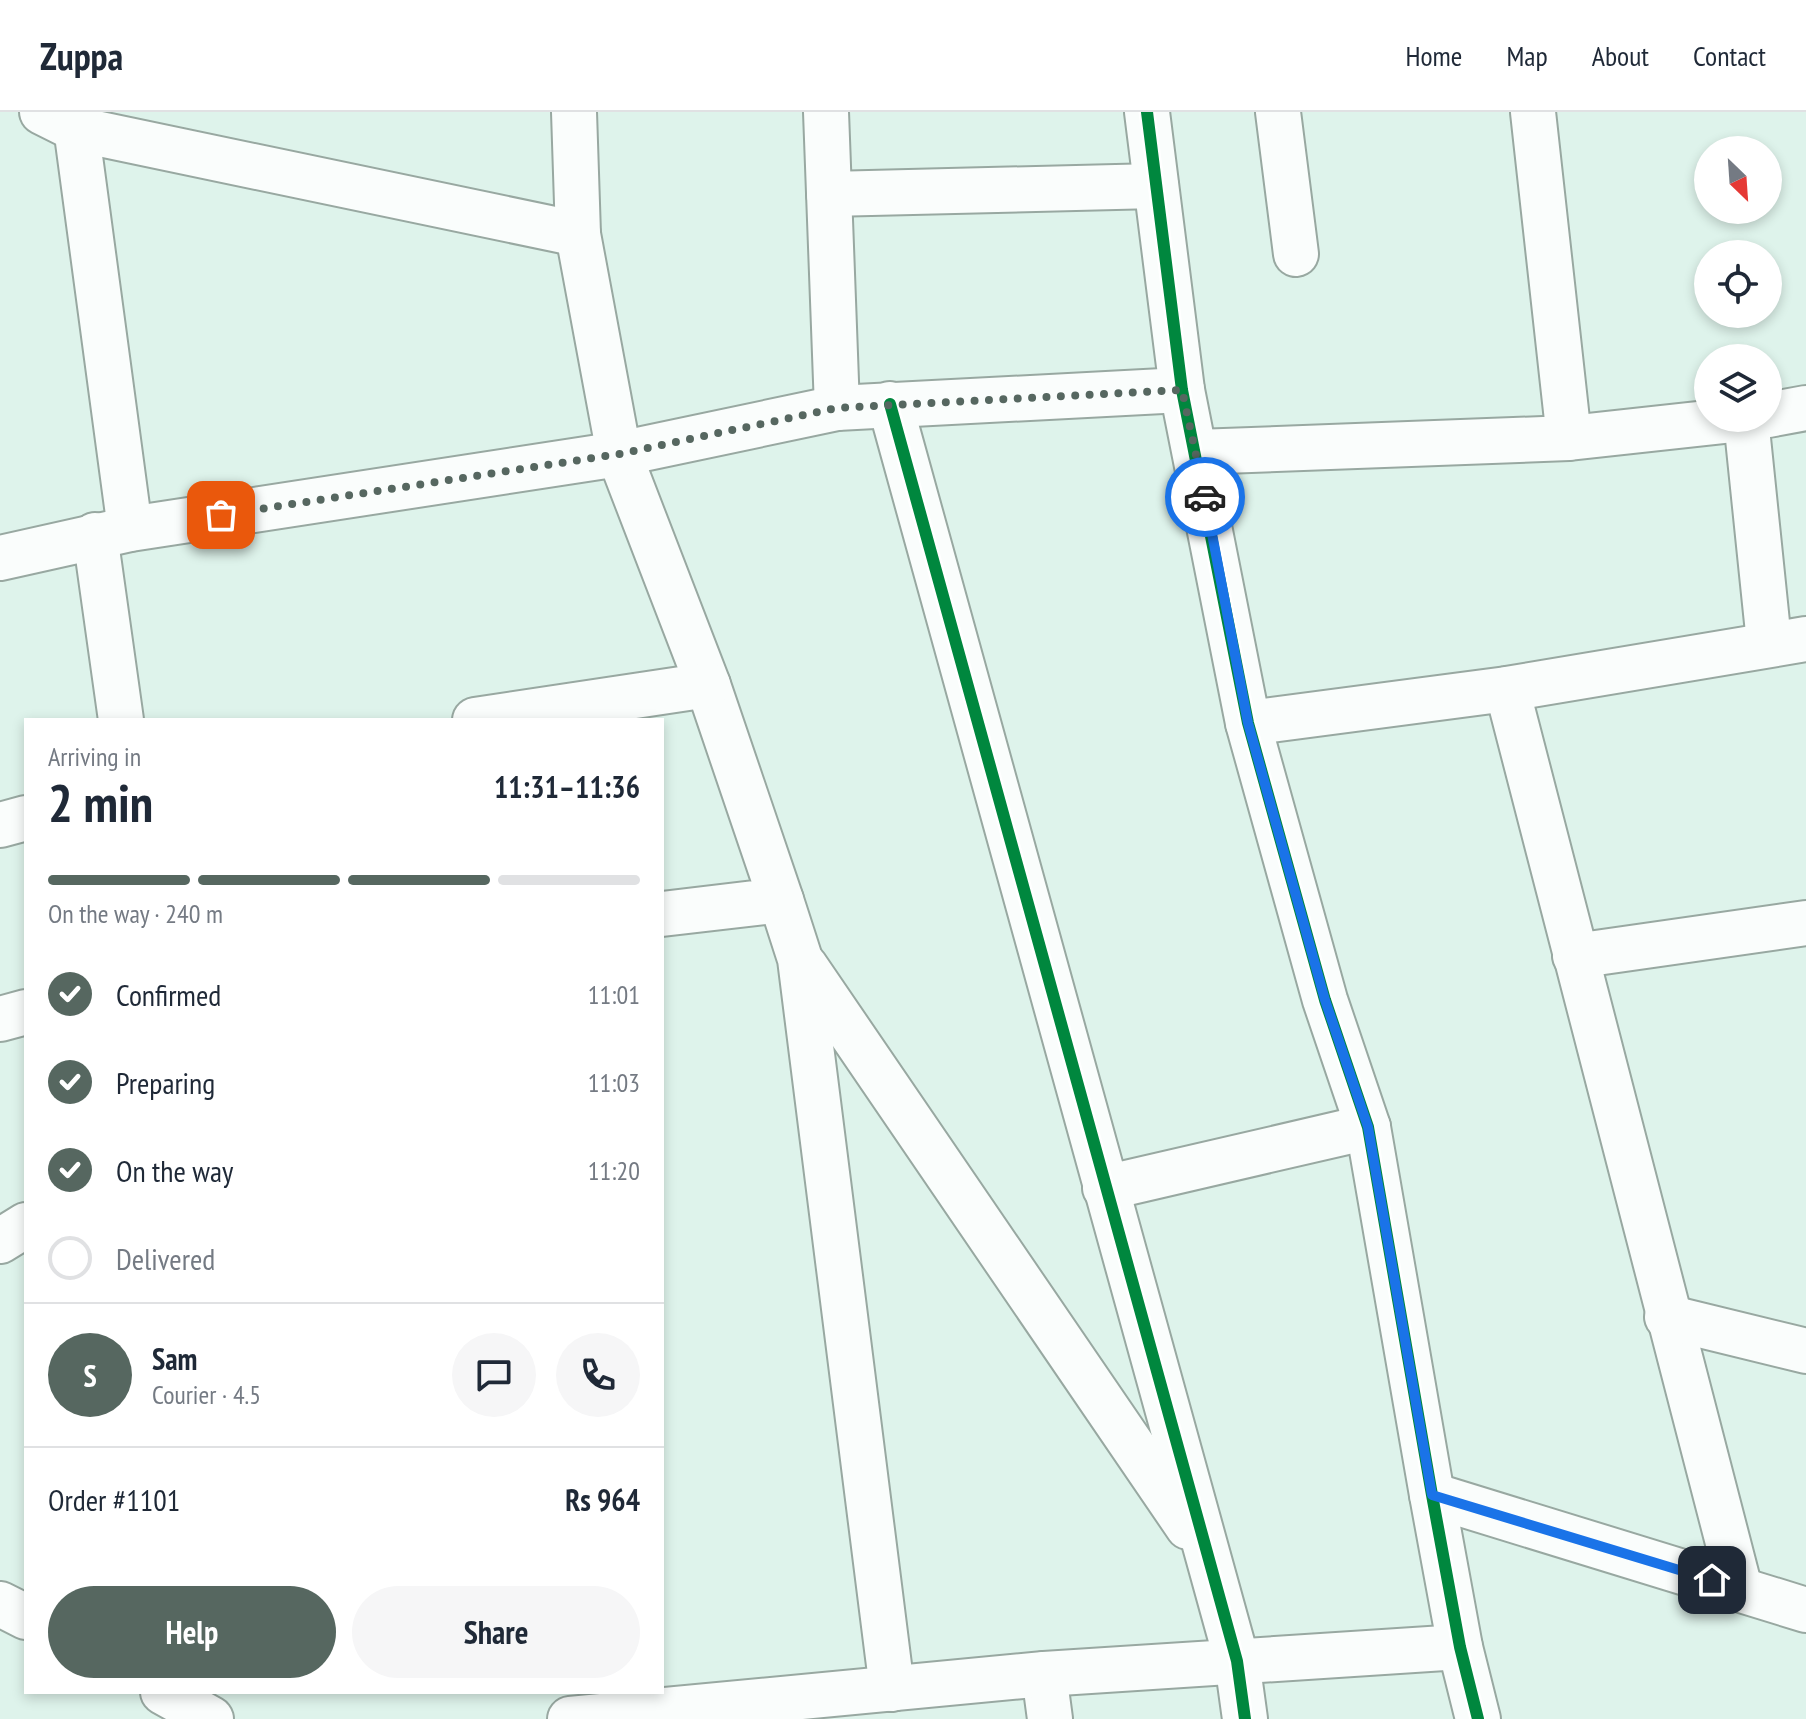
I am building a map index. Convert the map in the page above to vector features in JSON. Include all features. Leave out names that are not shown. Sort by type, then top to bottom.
[{"type":"street","points":[[574,112],[578,234],[619,454],[708,685],[800,959],[877,1700]]},
{"type":"street","points":[[826,112],[837,408]]},
{"type":"street","points":[[1147,112],[1182,390],[1248,723],[1325,1000],[1368,1127],[1460,1647],[1478,1719]]},
{"type":"street","points":[[1278,112],[1296,254]]},
{"type":"street","points":[[1533,112],[1569,438]]},
{"type":"street","points":[[121,718],[112,532],[64,118],[578,234]]},
{"type":"street","points":[[829,194],[1156,186]]},
{"type":"street","points":[[0,558],[112,532],[619,454],[837,408],[1182,390]]},
{"type":"street","points":[[890,404],[1237,1661],[1245,1719]]},
{"type":"street","points":[[1782,412],[1806,408]]},
{"type":"street","points":[[1196,452],[1569,438],[1694,424]]},
{"type":"street","points":[[1248,723],[1507,689],[1787,640],[1751,432]]},
{"type":"street","points":[[488,718],[708,685]]},
{"type":"street","points":[[1507,689],[1667,1317],[1740,1589]]},
{"type":"street","points":[[0,825],[24,819]]},
{"type":"street","points":[[664,914],[781,900]]},
{"type":"street","points":[[1575,956],[1806,923]]},
{"type":"street","points":[[800,959],[1207,1555]]},
{"type":"street","points":[[0,1019],[24,1013]]},
{"type":"street","points":[[1105,1188],[1368,1127]]},
{"type":"street","points":[[0,1241],[24,1226]]},
{"type":"street","points":[[1667,1317],[1806,1351]]},
{"type":"street","points":[[1432,1495],[1806,1610]]},
{"type":"street","points":[[0,1604],[24,1616]]},
{"type":"street","points":[[570,1719],[877,1700],[1044,1674],[1460,1647]]},
{"type":"street","points":[[1044,1674],[1050,1719]]},
{"type":"street","points":[[167,1694],[211,1719]]},
{"type":"street","points":[[219,1694],[221,1719]]},
{"type":"cycle path","points":[[1147,112],[1182,390],[1248,723],[1325,1000],[1368,1127],[1460,1647],[1478,1719]]},
{"type":"cycle path","points":[[890,404],[1237,1661],[1245,1719]]},
{"type":"way so far","points":[[221,515],[619,454],[837,408],[1182,390],[1205,497]]},
{"type":"route","points":[[1205,497],[1248,723],[1325,1000],[1368,1127],[1432,1495],[1712,1580]]}]
